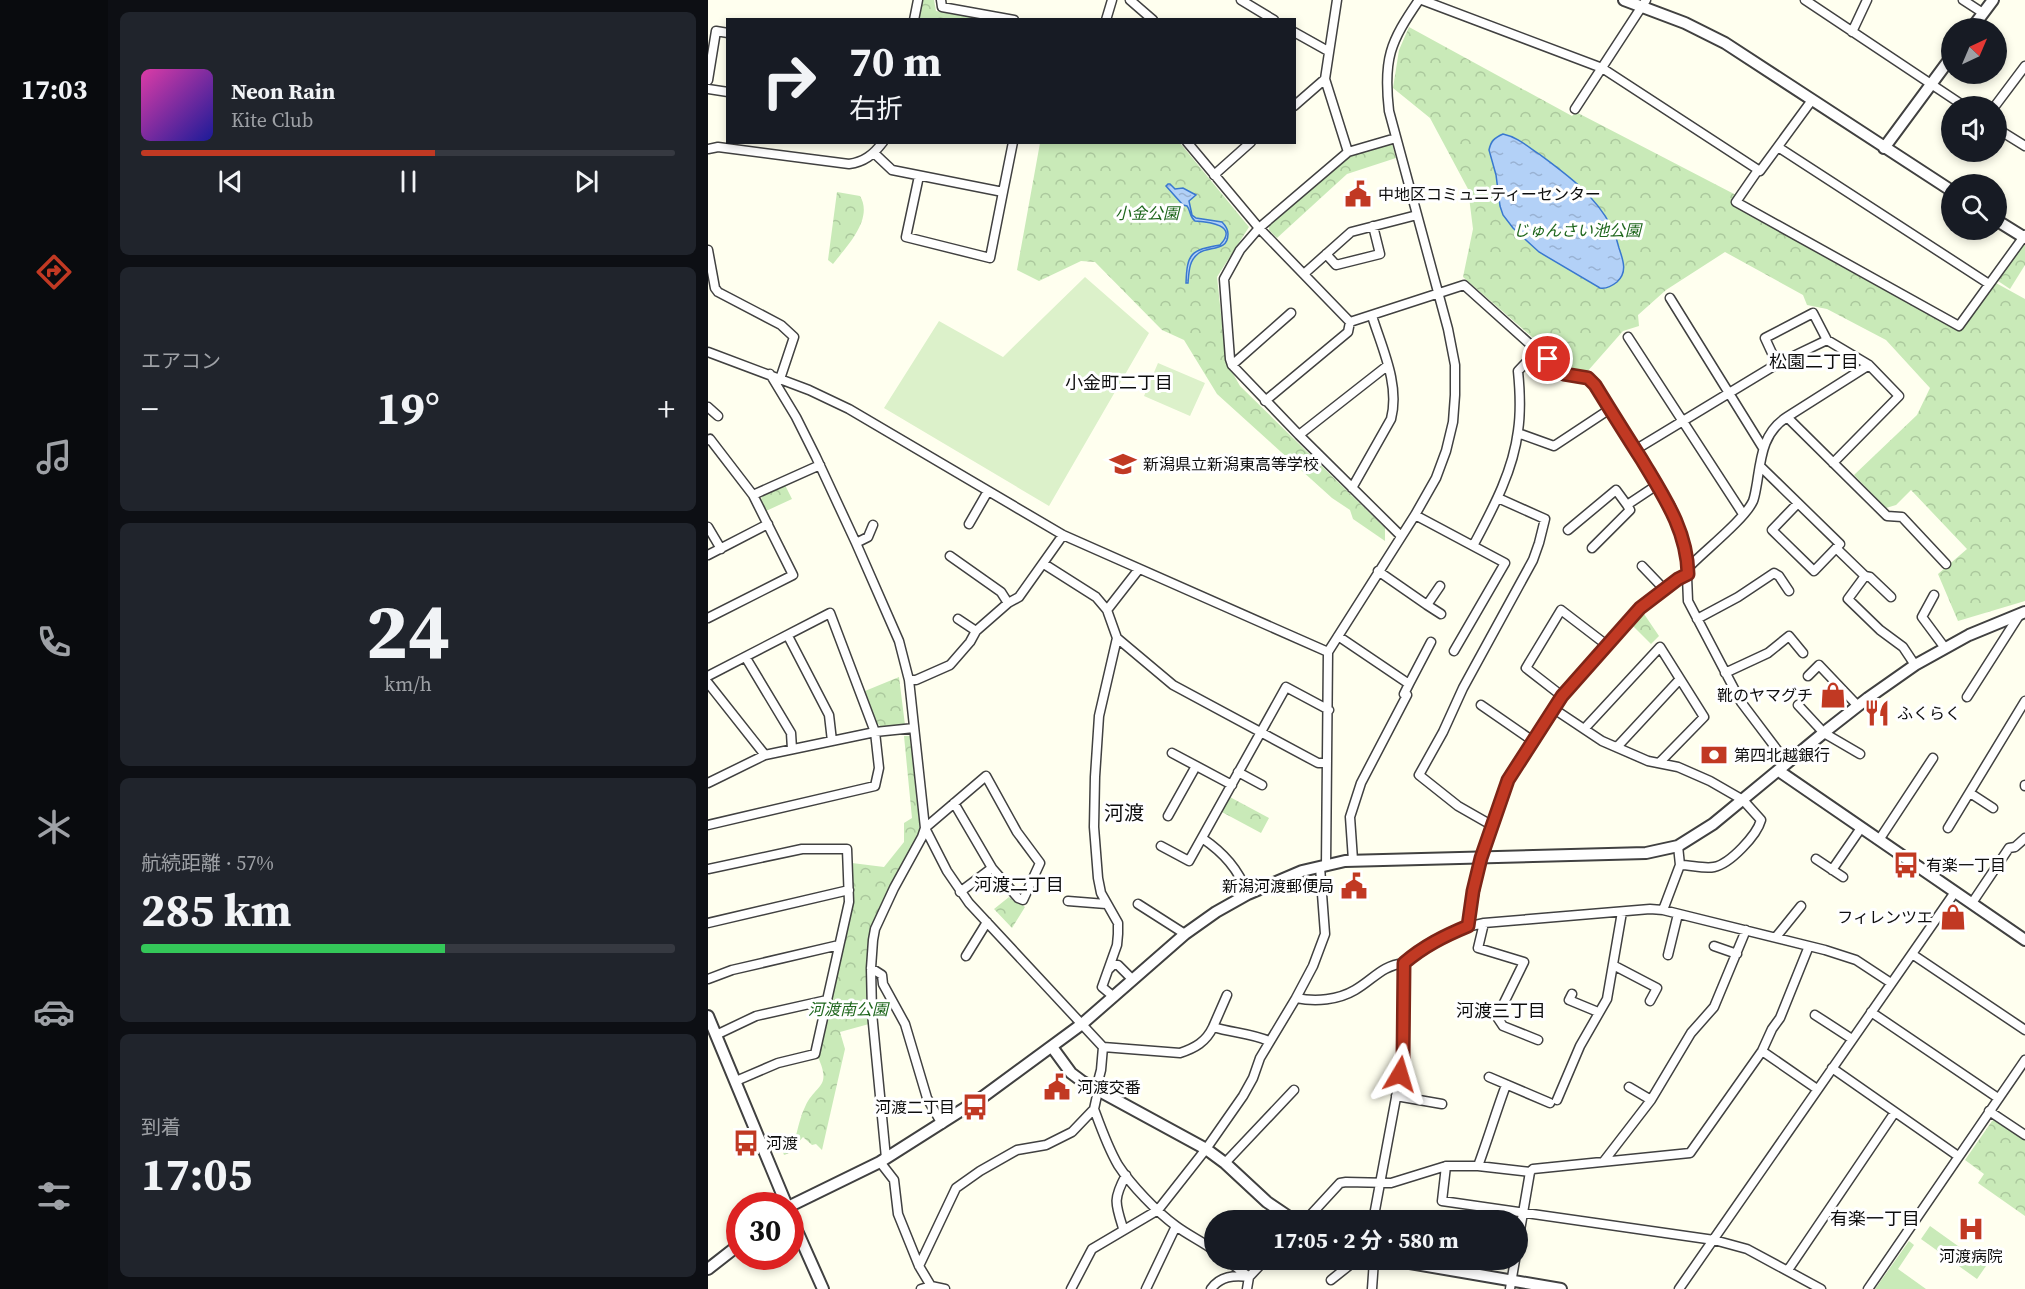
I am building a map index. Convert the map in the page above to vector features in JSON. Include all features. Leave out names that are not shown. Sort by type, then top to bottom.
[{"type":"street","points":[[914,18],[918,0]]},
{"type":"street","points":[[941,0],[942,7],[1003,18]]},
{"type":"street","points":[[1107,18],[1112,0]]},
{"type":"street","points":[[1130,0],[1151,18]]},
{"type":"street","points":[[1240,0],[1271,18]]},
{"type":"street","points":[[1337,0],[1325,79],[1348,152]]},
{"type":"street","points":[[1071,1289],[1092,1249],[1124,1228],[1158,1210],[1206,1149],[1253,1078],[1269,1041],[1313,966],[1325,934],[1323,866],[1329,710],[1328,652],[1436,478],[1453,422],[1455,366],[1438,293],[1389,111],[1386,83],[1388,61],[1394,39],[1420,0],[1602,68],[1758,170]]},
{"type":"street","points":[[1624,0],[1644,3],[1725,43],[1941,184]]},
{"type":"street","points":[[1805,0],[1948,96]]},
{"type":"street","points":[[1852,32],[1867,0]]},
{"type":"street","points":[[1963,0],[1983,13]]},
{"type":"street","points":[[1979,18],[1993,0]]},
{"type":"street","points":[[1575,109],[1644,3]]},
{"type":"street","points":[[708,80],[716,31],[726,33]]},
{"type":"street","points":[[1296,33],[1328,51]]},
{"type":"street","points":[[2002,96],[2025,66]]},
{"type":"street","points":[[1884,148],[1941,70]]},
{"type":"street","points":[[1296,104],[1325,79]]},
{"type":"street","points":[[708,89],[726,92]]},
{"type":"street","points":[[1812,100],[1736,202],[1959,326],[2024,236],[2007,226]]},
{"type":"street","points":[[2007,135],[2025,146]]},
{"type":"street","points":[[1396,138],[1348,152],[1259,228],[1240,250],[1224,279],[1232,365],[1265,401],[1401,536]]},
{"type":"street","points":[[708,146],[849,164],[859,162],[874,153],[881,144]]},
{"type":"street","points":[[919,176],[906,237],[990,258],[1013,144]]},
{"type":"street","points":[[1189,144],[1259,228],[1350,322]]},
{"type":"street","points":[[1214,175],[1249,144]]},
{"type":"street","points":[[1778,147],[1989,284]]},
{"type":"street","points":[[874,153],[891,170],[1003,192]]},
{"type":"street","points":[[1305,273],[1351,232],[1417,215]]},
{"type":"street","points":[[1326,254],[1336,265],[1380,254],[1373,226]]},
{"type":"street","points":[[708,250],[715,288],[718,292],[781,325],[794,337],[780,379]]},
{"type":"street","points":[[1350,322],[1464,285],[1564,374],[1593,381],[1671,507],[1686,552],[1688,601],[1741,702],[1783,767],[1861,828],[2025,940]]},
{"type":"street","points":[[1670,298],[1763,448]]},
{"type":"street","points":[[1232,365],[1291,313]]},
{"type":"street","points":[[1777,364],[1765,338],[1813,313],[1827,340],[1869,365],[1899,396],[1833,463]]},
{"type":"street","points":[[1352,488],[1392,419],[1395,406],[1395,393],[1372,316]]},
{"type":"street","points":[[1265,401],[1348,332],[1350,322]]},
{"type":"street","points":[[1628,337],[1743,514]]},
{"type":"street","points":[[1635,450],[1777,364],[1827,340]]},
{"type":"street","points":[[1473,546],[1498,498],[1518,433],[1520,394],[1518,371],[1538,350]]},
{"type":"street","points":[[708,352],[770,374],[849,409],[1063,535],[1328,652]]},
{"type":"street","points":[[1468,926],[1473,891],[1482,857],[1508,780],[1562,696],[1640,608],[1688,571],[1743,514],[1753,501],[1767,437],[1778,423],[1869,365]]},
{"type":"street","points":[[1299,435],[1387,366]]},
{"type":"street","points":[[770,374],[796,417],[898,638],[909,680],[925,828],[960,892],[1095,1041],[1103,1047],[1180,1053],[1191,1049],[1208,1037],[1227,995]]},
{"type":"street","points":[[708,407],[718,416]]},
{"type":"street","points":[[1518,433],[1554,446],[1610,410]]},
{"type":"street","points":[[1787,417],[1887,516],[1902,517],[1946,564]]},
{"type":"street","points":[[708,440],[710,439],[753,495],[792,575],[708,618]]},
{"type":"street","points":[[753,495],[819,465]]},
{"type":"street","points":[[1760,466],[1798,503],[1840,544],[1814,571],[1772,530],[1798,503]]},
{"type":"street","points":[[1627,505],[1657,485]]},
{"type":"street","points":[[1568,530],[1616,490],[1630,510],[1592,548]]},
{"type":"street","points":[[969,524],[988,491]]},
{"type":"street","points":[[1493,826],[1458,806],[1419,776],[1463,688],[1533,560],[1539,543],[1545,519],[1498,498]]},
{"type":"street","points":[[1415,515],[1505,563],[1454,651]]},
{"type":"street","points":[[708,555],[768,524]]},
{"type":"street","points":[[856,543],[868,537],[873,525]]},
{"type":"street","points":[[708,527],[721,549]]},
{"type":"street","points":[[909,680],[916,680],[950,665],[970,642],[976,630],[1008,603],[1019,597],[1063,535]]},
{"type":"street","points":[[1836,548],[1891,597]]},
{"type":"street","points":[[950,556],[1001,592],[1008,603]]},
{"type":"street","points":[[1044,564],[1090,593],[1107,610],[1117,638],[1173,685],[1318,763],[1326,763]]},
{"type":"street","points":[[1642,566],[1664,589]]},
{"type":"street","points":[[1107,610],[1139,569]]},
{"type":"street","points":[[1378,571],[1441,614]]},
{"type":"street","points":[[1697,620],[1774,573],[1779,576],[1789,591]]},
{"type":"street","points":[[1865,576],[1848,599],[1880,630],[1903,647],[1916,665]]},
{"type":"street","points":[[1427,605],[1440,586]]},
{"type":"street","points":[[1934,595],[1922,617],[1945,648]]},
{"type":"street","points":[[1562,696],[1526,668],[1561,610],[1608,646]]},
{"type":"street","points":[[708,676],[830,613],[875,732],[879,768],[875,786],[708,825]]},
{"type":"street","points":[[804,1198],[883,1160],[942,1124],[1082,1024],[1185,934],[1216,912],[1248,894],[1302,871],[1353,860],[1646,853],[1678,846],[1713,824],[1858,706],[1916,665],[1969,634],[2022,613]]},
{"type":"street","points":[[1967,696],[2022,613]]},
{"type":"street","points":[[958,619],[976,630]]},
{"type":"street","points":[[788,636],[829,715],[832,741]]},
{"type":"street","points":[[1338,636],[1409,684]]},
{"type":"street","points":[[1725,673],[1768,652],[1789,636],[1803,653]]},
{"type":"street","points":[[1113,997],[1102,987],[1117,945],[1118,923],[1101,893],[1094,827],[1099,716],[1117,638]]},
{"type":"street","points":[[1353,860],[1350,817],[1361,783],[1407,695],[1404,694],[1431,642]]},
{"type":"street","points":[[1584,728],[1660,646],[1704,717],[1659,763]]},
{"type":"street","points":[[746,658],[791,733],[792,749]]},
{"type":"street","points":[[1808,676],[1819,664],[1858,706]]},
{"type":"street","points":[[1617,747],[1680,679]]},
{"type":"street","points":[[708,684],[765,755]]},
{"type":"street","points":[[1161,846],[1189,861],[1286,687],[1329,710]]},
{"type":"street","points":[[1948,828],[2025,701]]},
{"type":"street","points":[[1481,705],[1533,741]]},
{"type":"street","points":[[1798,705],[1824,733],[1860,754]]},
{"type":"street","points":[[1554,709],[1602,741],[1648,761],[1678,767],[1710,781],[1743,800],[1761,820],[1759,827],[1740,850],[1721,865],[1711,867],[1680,865]]},
{"type":"street","points":[[708,783],[765,755],[875,732],[914,728]]},
{"type":"street","points":[[1172,753],[1232,785]]},
{"type":"street","points":[[1879,840],[1933,758]]},
{"type":"street","points":[[1168,816],[1196,766]]},
{"type":"street","points":[[1238,772],[1262,785]]},
{"type":"street","points":[[931,1286],[919,1266],[898,1214],[894,1180],[883,1160],[872,1013],[871,968],[876,929],[925,828],[954,803],[986,776],[1017,832],[1040,863],[1023,900],[1013,894],[992,868],[954,803]]},
{"type":"street","points":[[1970,793],[1993,808]]},
{"type":"street","points":[[1832,870],[1861,828]]},
{"type":"street","points":[[1202,837],[1228,860],[1241,876],[1248,894]]},
{"type":"street","points":[[1972,903],[2009,848],[2015,847],[2025,838]]},
{"type":"street","points":[[1663,910],[1680,865],[1678,846]]},
{"type":"street","points":[[708,869],[802,849],[847,849],[849,902],[815,1054],[778,1063],[736,1081]]},
{"type":"street","points":[[1816,859],[1843,877]]},
{"type":"street","points":[[960,892],[992,868]]},
{"type":"street","points":[[708,923],[849,891]]},
{"type":"street","points":[[1679,1289],[1955,892]]},
{"type":"street","points":[[1068,901],[1106,904]]},
{"type":"street","points":[[1138,904],[1185,934]]},
{"type":"street","points":[[1776,937],[1801,906]]},
{"type":"street","points":[[1296,998],[1329,1000],[1341,996],[1354,990],[1390,965],[1404,963],[1437,938],[1468,926],[1650,909],[1663,910],[1776,937],[1856,960],[1891,983]]},
{"type":"street","points":[[1489,1077],[1553,1101],[1598,1012],[1607,999],[1622,912]]},
{"type":"street","points":[[1668,955],[1678,914]]},
{"type":"street","points":[[966,956],[987,922]]},
{"type":"street","points":[[1484,923],[1478,948],[1524,962],[1497,1017],[1503,1026],[1538,1040]]},
{"type":"street","points":[[1604,1161],[1651,1100],[1691,1033],[1714,1007],[1746,930]]},
{"type":"street","points":[[708,979],[732,970],[839,945]]},
{"type":"street","points":[[1714,946],[1737,954]]},
{"type":"street","points":[[1315,1210],[1340,1183],[1391,1183],[1446,1166],[1478,1166],[1530,1172],[1604,1161],[1690,1153],[1762,1051],[1780,1018],[1809,946]]},
{"type":"street","points":[[1912,954],[2025,1030]]},
{"type":"street","points":[[1375,1210],[1403,1060],[1404,963]]},
{"type":"street","points":[[1109,969],[1119,965],[1133,980]]},
{"type":"street","points":[[1613,965],[1657,988],[1650,1001]]},
{"type":"street","points":[[871,968],[882,975],[883,984],[905,1024],[927,1098],[942,1124]]},
{"type":"street","points":[[1572,994],[1569,1000],[1598,1012]]},
{"type":"street","points":[[716,1035],[756,1016],[827,1000]]},
{"type":"street","points":[[1871,1012],[1998,1098]]},
{"type":"street","points":[[1815,1015],[1852,1039]]},
{"type":"street","points":[[708,1016],[782,1192]]},
{"type":"street","points":[[1213,1027],[1233,1034],[1253,1034],[1269,1041]]},
{"type":"street","points":[[1052,1047],[1071,1073],[1097,1090],[1206,1149],[1279,1210]]},
{"type":"street","points":[[1103,1047],[1094,1109],[1118,1165],[1158,1210],[1176,1226],[1204,1242]]},
{"type":"street","points":[[1762,1051],[1817,1089]]},
{"type":"street","points":[[1868,1289],[2025,1060]]},
{"type":"street","points":[[1832,1068],[1958,1156]]},
{"type":"street","points":[[1478,1166],[1506,1085]]},
{"type":"street","points":[[1629,1087],[1651,1100]]},
{"type":"street","points":[[1225,1163],[1294,1090]]},
{"type":"street","points":[[1396,1096],[1442,1104]]},
{"type":"street","points":[[919,1266],[956,1188],[1017,1150],[1046,1145],[1072,1132],[1094,1109]]},
{"type":"street","points":[[1989,1111],[2025,1135]]},
{"type":"street","points":[[1788,1270],[1895,1112]]},
{"type":"street","points":[[1446,1166],[1442,1201],[1503,1210]]},
{"type":"street","points":[[1524,1210],[1530,1172]]},
{"type":"street","points":[[1124,1228],[1116,1206],[1116,1193],[1126,1175]]},
{"type":"street","points":[[1528,1214],[1714,1240],[1747,1249],[1821,1289]]},
{"type":"street","points":[[1146,1289],[1176,1226]]},
{"type":"street","points":[[804,1246],[823,1289]]},
{"type":"street","points":[[708,1269],[726,1255]]},
{"type":"street","points":[[1240,1270],[1249,1277]]},
{"type":"street","points":[[1247,1289],[1249,1277],[1256,1270]]},
{"type":"street","points":[[1330,1280],[1343,1270]]},
{"type":"street","points":[[1372,1289],[1373,1270]]},
{"type":"street","points":[[1440,1270],[1511,1285],[1561,1289]]},
{"type":"street","points":[[1511,1285],[1513,1270]]},
{"type":"street","points":[[1210,1289],[1215,1282],[1225,1278],[1236,1275],[1249,1277]]},
{"type":"street","points":[[921,1289],[931,1286],[945,1289]]},
{"type":"green space","points":[[920,0],[934,0],[936,11],[979,18],[917,18]]},
{"type":"green space","name":"じゅんさい池公園","points":[[1409,27],[1572,116],[1576,112],[1736,195],[1731,203],[1958,331],[1961,331],[1996,283],[2025,299],[2025,601],[1958,621],[1938,574],[1967,549],[1911,490],[1896,505],[1886,508],[1854,475],[1917,415],[1930,388],[1886,340],[1827,309],[1807,305],[1803,295],[1725,252],[1666,290],[1638,315],[1639,326],[1623,331],[1586,373],[1573,373],[1563,369],[1540,344],[1463,277],[1473,229],[1468,189],[1430,118],[1393,88],[1399,50]]},
{"type":"green space","name":"小金公園","points":[[1040,144],[1181,144],[1249,227],[1217,277],[1226,361],[1240,386],[1385,528],[1385,541],[1353,519],[1350,510],[1332,498],[1217,394],[1184,340],[1162,330],[1095,262],[1081,261],[1039,281],[1017,270]]},
{"type":"green space","points":[[1392,144],[1396,158],[1347,174],[1277,238],[1269,230],[1269,225],[1349,156]]},
{"type":"green space","points":[[837,192],[860,196],[864,214],[857,232],[833,264],[828,260]]},
{"type":"green space","points":[[2025,242],[2025,265],[2010,289],[1998,281]]},
{"type":"green space","points":[[1085,277],[1149,333],[1049,506],[884,408],[939,321],[1003,357]]},
{"type":"green space","points":[[1158,363],[1205,383],[1190,416],[1144,396]]},
{"type":"green space","points":[[785,485],[792,499],[766,511],[761,500],[762,496]]},
{"type":"green space","points":[[1640,608],[1659,636],[1651,644],[1629,622]]},
{"type":"green space","points":[[899,677],[905,725],[881,727],[877,723],[865,691]]},
{"type":"green space","name":"河渡南公園","points":[[904,736],[910,736],[920,830],[871,928],[867,970],[869,1024],[840,1032],[845,1049],[822,1150],[803,1137],[789,1153],[784,1155],[781,1146],[795,1139],[805,1107],[823,1081],[822,1067],[818,1057],[852,890],[852,863],[884,867],[904,842],[904,823],[912,818]]},
{"type":"green space","points":[[1228,796],[1269,818],[1261,833],[1220,811]]},
{"type":"green space","points":[[1009,897],[1025,907],[1012,928],[994,909]]},
{"type":"green space","points":[[1996,1119],[2025,1139],[2025,1216],[1978,1183],[1984,1174],[1965,1160],[1992,1121]]},
{"type":"green space","points":[[1930,1226],[1986,1266],[1977,1279],[1921,1239]]},
{"type":"green space","points":[[1909,1241],[1914,1245],[1898,1269],[1926,1289],[1875,1289]]},
{"type":"water","points":[[1503,134],[1522,142],[1549,162],[1569,177],[1597,204],[1612,228],[1622,257],[1624,270],[1617,282],[1609,287],[1600,288],[1539,252],[1513,228],[1503,215],[1500,206],[1496,175],[1489,150],[1493,140]]},
{"type":"water","points":[[1168,184],[1175,189],[1183,188],[1196,195],[1189,201],[1192,215],[1196,218],[1222,222],[1228,231],[1225,244],[1203,251],[1193,259],[1188,283],[1186,283],[1188,265],[1193,255],[1197,251],[1220,245],[1226,233],[1220,226],[1195,221],[1187,206],[1183,205],[1166,186]]},
{"type":"place","name":"中地区コミュニティーセンター","points":[[1358,194]]},
{"type":"place","name":"新潟県立新潟東高等学校","points":[[1123,464]]},
{"type":"place","name":"靴のヤマグチ","points":[[1833,695]]},
{"type":"place","name":"ふくらく","points":[[1877,713]]},
{"type":"place","name":"第四北越銀行","points":[[1714,755]]},
{"type":"place","name":"有楽一丁目","points":[[1906,865]]},
{"type":"place","name":"新潟河渡郵便局","points":[[1354,886]]},
{"type":"place","name":"フィレンツエ","points":[[1953,917]]},
{"type":"place","name":"河渡交番","points":[[1057,1087]]},
{"type":"place","name":"河渡二丁目","points":[[975,1107]]},
{"type":"place","name":"河渡","points":[[746,1143]]},
{"type":"place","name":"河渡病院","points":[[1971,1229]]},
{"type":"district","name":"松園二丁目","points":[[1814,361]]},
{"type":"district","name":"小金町二丁目","points":[[1119,382]]},
{"type":"district","name":"河渡","points":[[1124,813]]},
{"type":"district","name":"河渡二丁目","points":[[1019,884]]},
{"type":"district","name":"河渡三丁目","points":[[1501,1010]]},
{"type":"district","name":"有楽一丁目","points":[[1875,1218]]},
{"type":"route","points":[[1400,1074],[1403,1060],[1404,963],[1437,938],[1468,926],[1481,858],[1508,780],[1562,696],[1640,608],[1688,574],[1686,552],[1671,507],[1593,381],[1588,378],[1568,376],[1548,359]]}]
